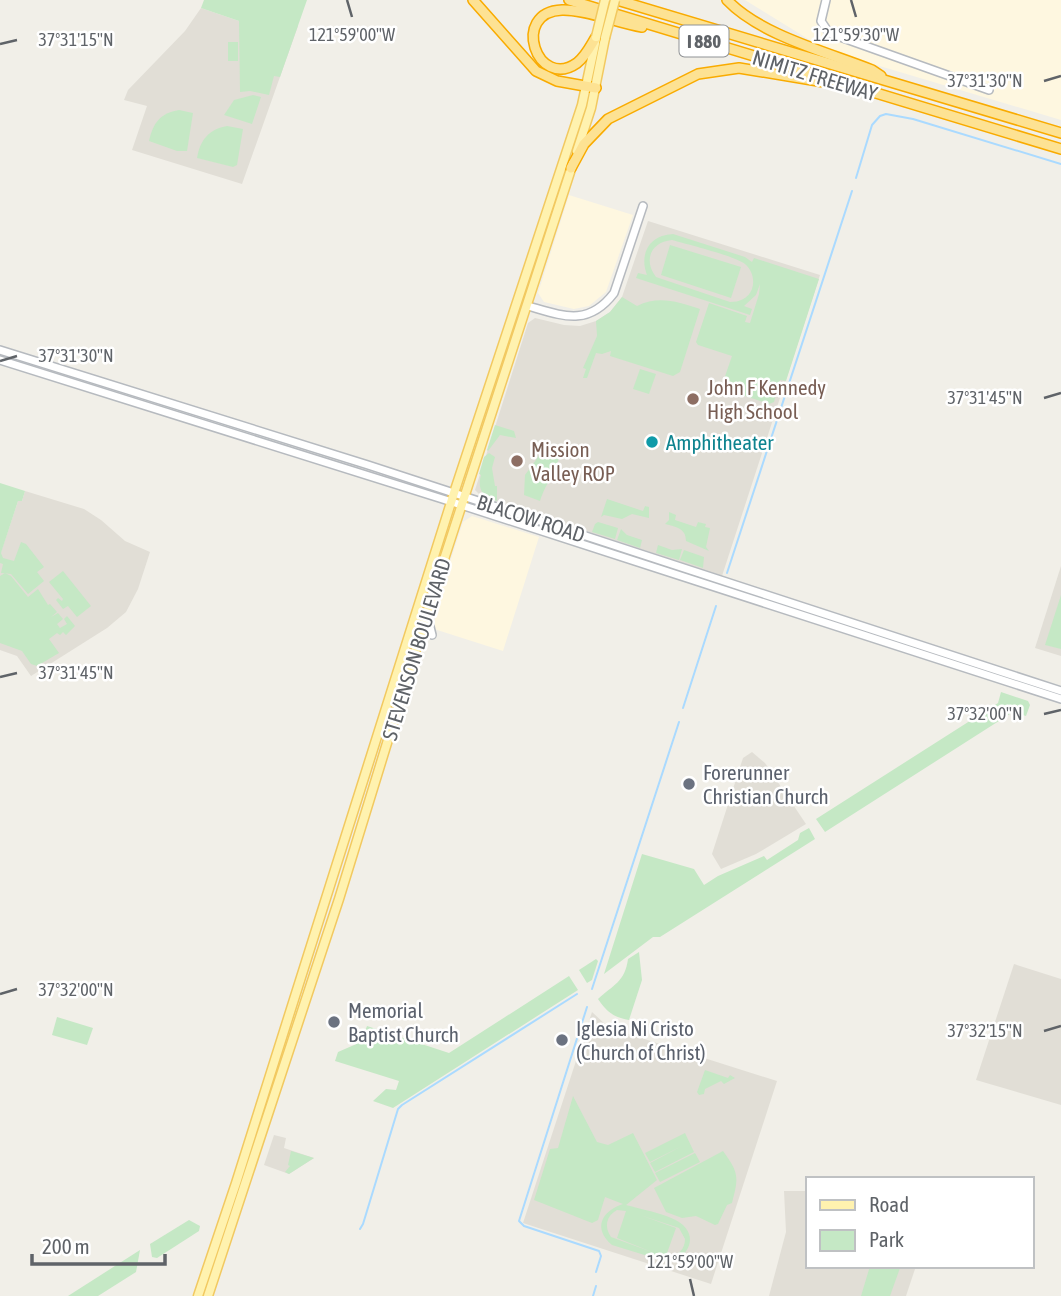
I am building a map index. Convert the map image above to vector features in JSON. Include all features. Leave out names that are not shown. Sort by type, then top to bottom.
[{"type":"highway","points":[[473,0],[536,71],[557,81],[591,87]]},
{"type":"highway","name":"NIMITZ FREEWAY","points":[[569,0],[1061,149]]},
{"type":"highway","name":"NIMITZ FREEWAY","points":[[616,0],[1061,133]]},
{"type":"highway","points":[[727,0],[742,14],[763,27],[872,69],[888,81]]},
{"type":"highway","points":[[601,38],[578,62],[558,68],[542,61],[533,44],[537,24],[543,17],[561,10],[675,32]]},
{"type":"highway","points":[[571,168],[584,144],[608,119],[698,74],[739,68],[815,82],[839,83]]},
{"type":"main road","name":"STEVENSON BOULEVARD","points":[[208,1296],[339,899],[571,168],[601,38],[605,0]]},
{"type":"main road","name":"STEVENSON BOULEVARD","points":[[601,38],[616,0]]},
{"type":"main road","points":[[826,0],[821,21],[829,33],[989,90]]},
{"type":"main road","name":"STEVENSON BOULEVARD","points":[[198,1296],[327,901],[454,493],[591,87]]},
{"type":"main road","points":[[528,306],[562,316],[579,317],[594,313],[605,304],[614,293],[643,206]]},
{"type":"main road","name":"BLACOW ROAD","points":[[0,350],[465,496],[1061,691]]},
{"type":"main road","name":"BLACOW ROAD","points":[[0,360],[452,502],[1061,699]]},
{"type":"main road","points":[[535,530],[545,527],[560,532],[573,531]]},
{"type":"main road","points":[[427,615],[432,635]]},
{"type":"shaded area","points":[[745,0],[1061,0],[1061,120],[826,50]]},
{"type":"shaded area","points":[[201,8],[239,21],[298,26],[242,184],[132,150],[147,106],[124,100],[128,90],[185,31]]},
{"type":"shaded area","points":[[569,195],[633,215],[606,292],[589,306],[574,309],[544,302],[538,293]]},
{"type":"shaded area","name":"John F Kennedy High School","points":[[648,221],[820,275],[722,576],[481,496],[475,490],[528,323],[535,318],[580,326],[596,321],[610,312],[622,297]]},
{"type":"shaded area","points":[[25,491],[84,509],[125,541],[150,552],[138,589],[126,612],[107,628],[31,676],[17,656],[0,650],[0,555],[18,501],[22,501]]},
{"type":"shaded area","points":[[472,516],[539,537],[503,651],[434,629],[437,602],[463,522]]},
{"type":"shaded area","points":[[1061,566],[1061,656],[1035,648]]},
{"type":"shaded area","points":[[752,752],[765,763],[806,824],[756,854],[721,869],[712,854],[743,758]]},
{"type":"shaded area","points":[[1014,964],[1061,979],[1061,1105],[976,1080]]},
{"type":"shaded area","points":[[592,1012],[616,1030],[777,1081],[711,1284],[523,1223]]},
{"type":"shaded area","points":[[274,1135],[286,1138],[284,1148],[314,1158],[289,1174],[264,1165]]},
{"type":"shaded area","points":[[784,1191],[806,1191],[806,1268],[915,1268],[906,1296],[769,1296],[786,1232]]},
{"type":"green space","points":[[204,0],[307,0],[280,77],[274,76],[269,95],[240,92],[239,21],[201,8]]},
{"type":"green space","points":[[228,42],[238,42],[238,61],[228,61]]},
{"type":"green space","points":[[253,95],[261,97],[252,124],[224,115],[234,100]]},
{"type":"green space","points":[[179,110],[193,113],[187,151],[177,151],[149,141],[158,120]]},
{"type":"green space","points":[[227,126],[243,129],[237,165],[233,167],[197,158],[206,136]]},
{"type":"green space","points":[[673,234],[745,257],[752,262],[754,258],[819,279],[786,381],[780,380],[774,402],[769,404],[721,388],[732,356],[696,342],[709,303],[747,316],[745,322],[750,323],[760,284],[756,295],[744,306],[752,309],[750,315],[636,278],[638,273],[647,275],[645,253],[652,242]],"holes":[[[672,240],[745,264],[753,279],[748,295],[730,302],[656,277],[650,264],[651,253],[659,244]]]},
{"type":"green space","points":[[670,245],[741,267],[731,298],[661,275]]},
{"type":"green space","points":[[622,297],[637,306],[661,300],[700,309],[680,372],[673,376],[610,356],[611,351],[596,353],[587,378],[583,378],[586,369],[583,368],[597,336],[596,321],[610,312]]},
{"type":"green space","points":[[640,369],[656,374],[649,394],[633,389]]},
{"type":"green space","points":[[495,425],[514,431],[516,438],[500,435],[488,451],[487,450]]},
{"type":"green space","points":[[546,446],[561,447],[558,461],[540,501],[524,495],[525,475]]},
{"type":"green space","points":[[489,453],[495,457],[492,468],[497,486],[497,501],[485,495],[480,485],[479,474],[484,457]]},
{"type":"green space","points":[[0,483],[25,491],[22,501],[18,501],[1,553],[3,558],[14,561],[21,542],[26,544],[44,567],[37,572],[44,581],[28,594],[11,574],[1,573]]},
{"type":"green space","points":[[607,499],[643,511],[645,506],[649,507],[649,518],[632,514],[622,519],[604,515],[601,517]]},
{"type":"green space","points":[[669,512],[676,515],[675,520],[696,527],[698,522],[706,524],[705,527],[710,528],[706,547],[709,551],[686,541],[680,529],[665,524],[669,520]]},
{"type":"green space","points":[[598,522],[618,528],[615,539],[592,532]]},
{"type":"green space","points":[[621,529],[627,535],[642,540],[640,548],[617,540]]},
{"type":"green space","points":[[658,545],[672,550],[682,549],[679,560],[656,553]]},
{"type":"green space","points":[[684,550],[704,557],[703,568],[680,560]]},
{"type":"green space","points":[[63,571],[91,606],[77,617],[68,606],[63,609],[56,600],[63,599],[49,582]]},
{"type":"green space","points":[[5,573],[11,576],[28,597],[38,589],[48,605],[57,612],[51,617],[58,613],[63,619],[57,624],[60,628],[67,624],[64,619],[67,616],[75,626],[66,635],[63,632],[60,635],[57,633],[49,639],[59,653],[37,666],[31,664],[22,651],[0,643],[0,576]]},
{"type":"green space","points":[[1061,595],[1061,649],[1045,645]]},
{"type":"green space","points":[[1001,692],[1028,701],[1030,705],[1026,716],[1013,712],[825,832],[816,819],[998,703]]},
{"type":"green space","points":[[809,828],[815,839],[660,937],[653,937],[604,974],[642,854],[694,869],[704,885],[764,856],[767,860],[798,840],[800,833]]},
{"type":"green space","points":[[639,952],[642,980],[629,1020],[611,1013],[598,999],[618,982],[628,959]]},
{"type":"green space","points":[[596,959],[598,961],[592,980],[587,983],[579,970]]},
{"type":"green space","points":[[569,976],[578,990],[393,1108],[373,1101],[386,1089],[396,1090],[399,1081],[335,1061],[338,1052],[361,1042],[367,1026],[449,1053]]},
{"type":"green space","points":[[57,1017],[93,1028],[87,1045],[52,1035]]},
{"type":"green space","points":[[705,1070],[735,1078],[724,1084],[721,1081],[699,1095],[697,1092]]},
{"type":"green space","points":[[573,1096],[597,1142],[608,1145],[633,1133],[657,1180],[626,1205],[664,1215],[683,1225],[690,1238],[683,1255],[671,1261],[664,1261],[612,1245],[602,1232],[601,1226],[610,1210],[623,1204],[605,1197],[598,1220],[592,1223],[534,1200],[550,1149],[558,1148]],"holes":[[[617,1210],[626,1211],[617,1238],[652,1252],[611,1237],[607,1222],[610,1215]],[[640,1215],[679,1228],[685,1239],[682,1249],[677,1254],[666,1256],[676,1228]]]},
{"type":"green space","points":[[685,1133],[694,1152],[655,1172],[650,1163],[682,1146],[650,1162],[645,1153]]},
{"type":"green space","points":[[291,1151],[314,1158],[289,1174],[285,1172],[290,1166]]},
{"type":"green space","points":[[723,1151],[735,1170],[736,1187],[732,1203],[727,1205],[718,1224],[696,1216],[682,1218],[666,1212],[654,1188]]},
{"type":"green space","points":[[695,1153],[700,1162],[660,1182],[655,1173]]},
{"type":"green space","points":[[189,1220],[200,1226],[199,1231],[157,1258],[152,1257],[150,1244]]},
{"type":"green space","points":[[140,1250],[136,1272],[98,1296],[68,1296]]},
{"type":"green space","points":[[869,1268],[900,1268],[890,1296],[861,1296]]},
{"type":"waterway","points":[[856,178],[872,125],[880,116],[886,114],[913,119],[1061,164]]},
{"type":"waterway","points":[[727,573],[852,191]]},
{"type":"waterway","points":[[683,708],[716,606]]},
{"type":"waterway","points":[[592,989],[679,722]]},
{"type":"waterway","points":[[360,1229],[398,1109],[577,994]]},
{"type":"waterway","points":[[587,1007],[519,1221],[524,1226],[599,1251],[601,1256],[596,1272]]},
{"type":"waterway","points":[[593,1296],[596,1286]]},
{"type":"place","name":"John F Kennedy High School","points":[[693,399]]},
{"type":"place","name":"Amphitheater","points":[[652,442]]},
{"type":"place","name":"Mission Valley ROP","points":[[517,461]]},
{"type":"place","name":"Forerunner Christian Church","points":[[689,784]]},
{"type":"place","name":"Memorial Baptist Church","points":[[334,1022]]},
{"type":"place","name":"Iglesia Ni Cristo (Church of Christ)","points":[[562,1040]]}]
